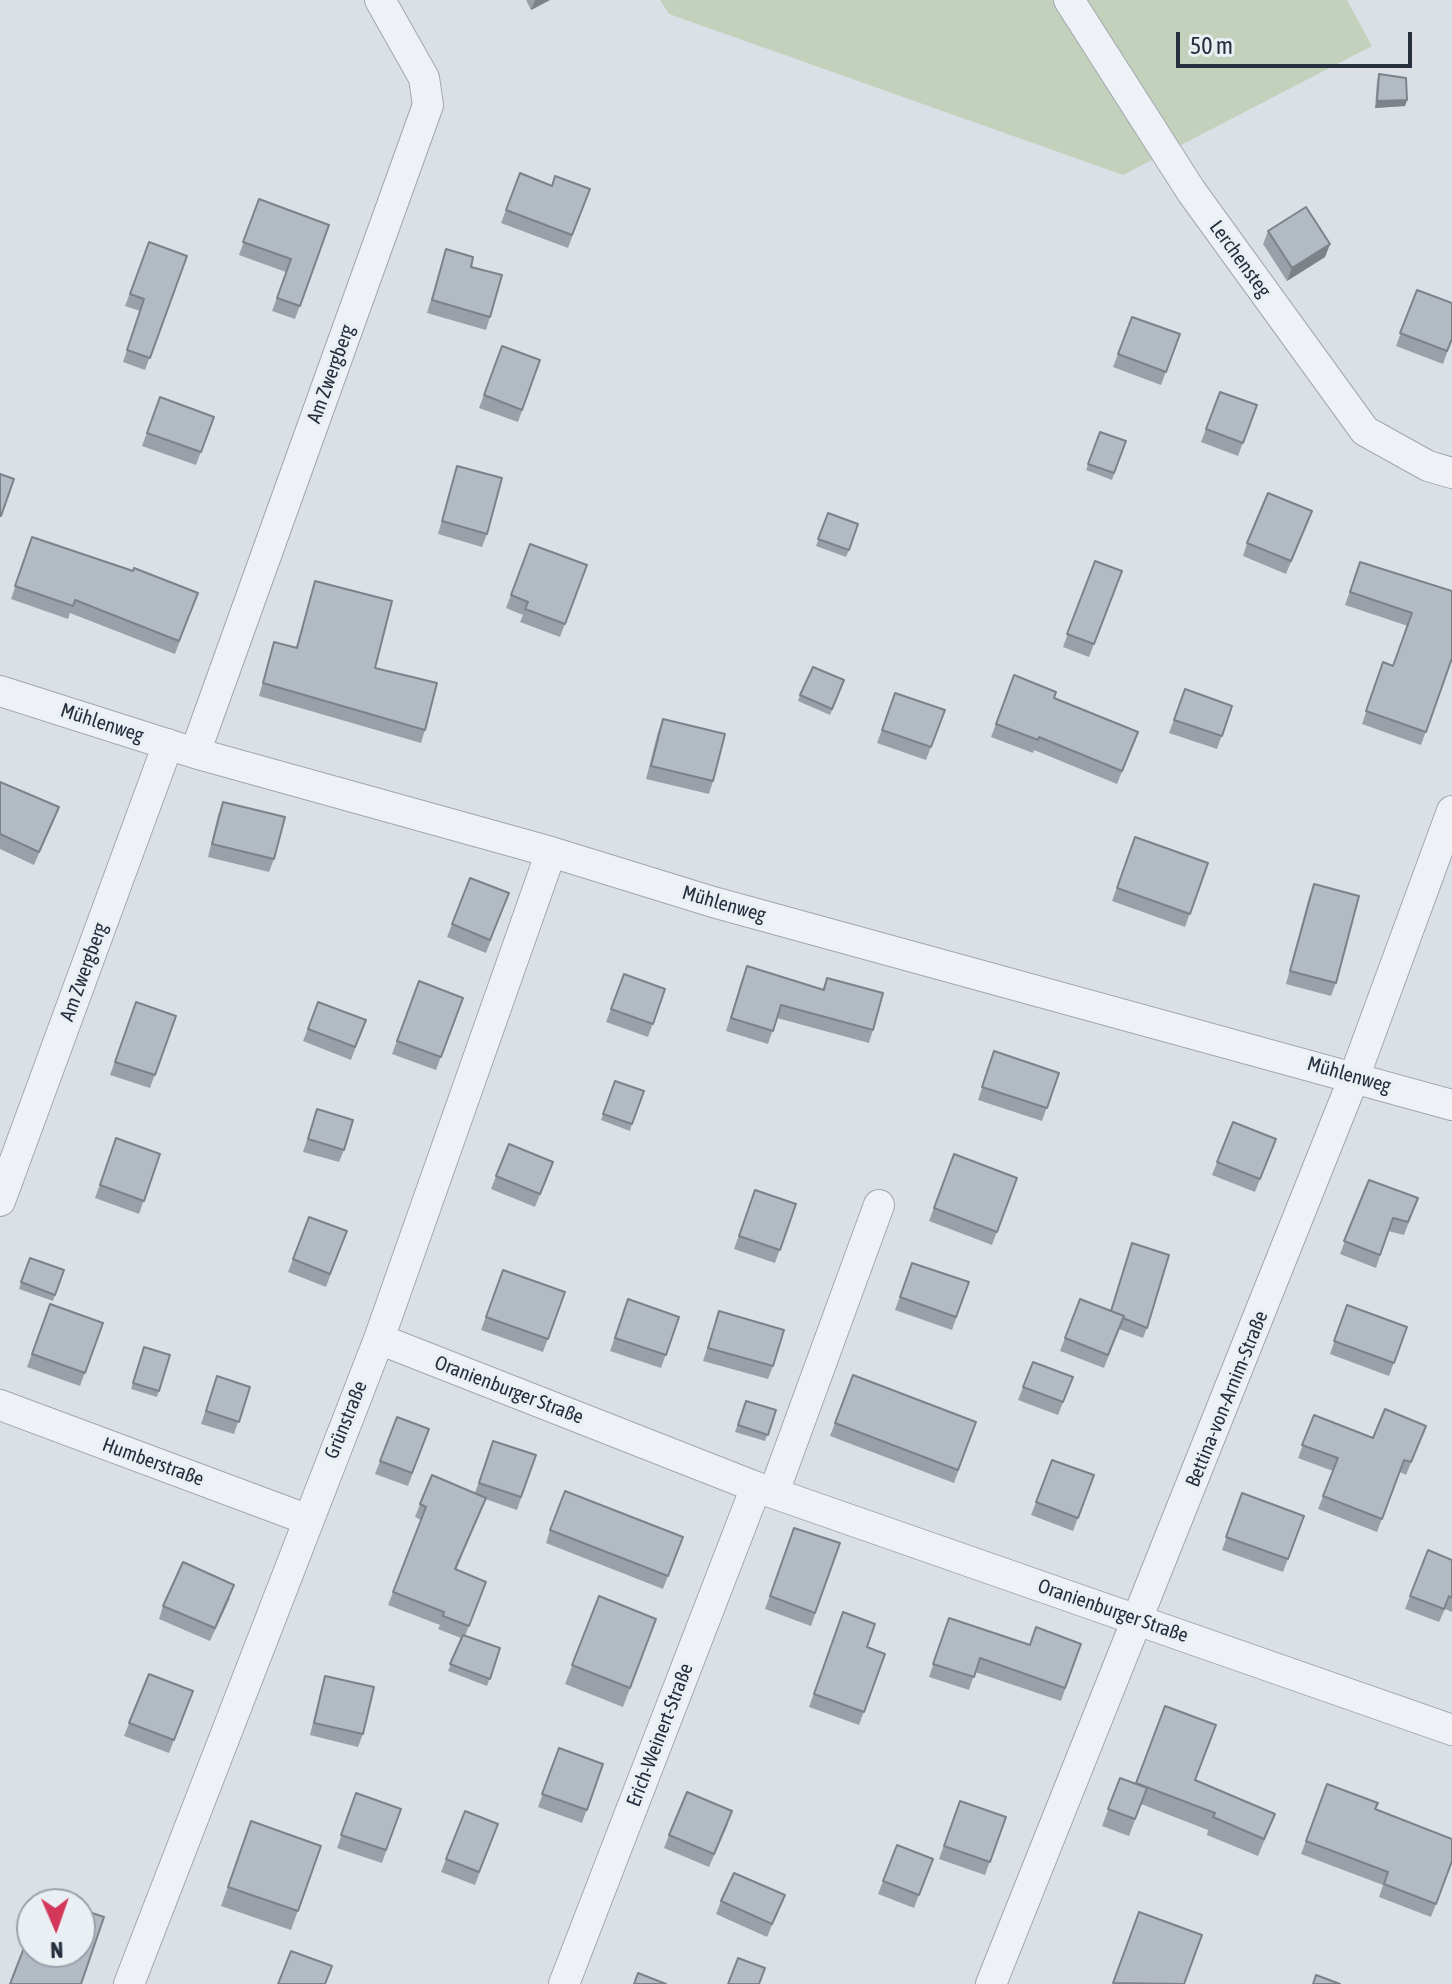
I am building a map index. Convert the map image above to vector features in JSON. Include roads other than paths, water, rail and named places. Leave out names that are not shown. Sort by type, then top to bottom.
[{"type":"street","name":"Am Zwergberg","points":[[0,1201],[181,748],[428,105],[424,78],[380,0]]},
{"type":"street","name":"Lerchensteg","points":[[1069,0],[1191,191],[1365,431],[1428,466],[1452,473]]},
{"type":"street","name":"Mühlenweg","points":[[0,691],[181,748],[551,852],[713,902],[1355,1075],[1452,1105]]},
{"type":"street","name":"Bettina-von-Arnim-Straße","points":[[991,1984],[1139,1621],[1355,1075],[1452,811]]},
{"type":"street","name":"Grünstraße","points":[[129,1984],[306,1519],[379,1339],[551,852]]},
{"type":"street","points":[[765,1490],[879,1205]]},
{"type":"street","name":"Oranienburger Straße","points":[[379,1339],[765,1490],[1452,1730]]},
{"type":"street","name":"Humberstraße","points":[[0,1405],[306,1519]]},
{"type":"street","name":"Erich-Weinert-Straße","points":[[564,1984],[765,1490]]}]
